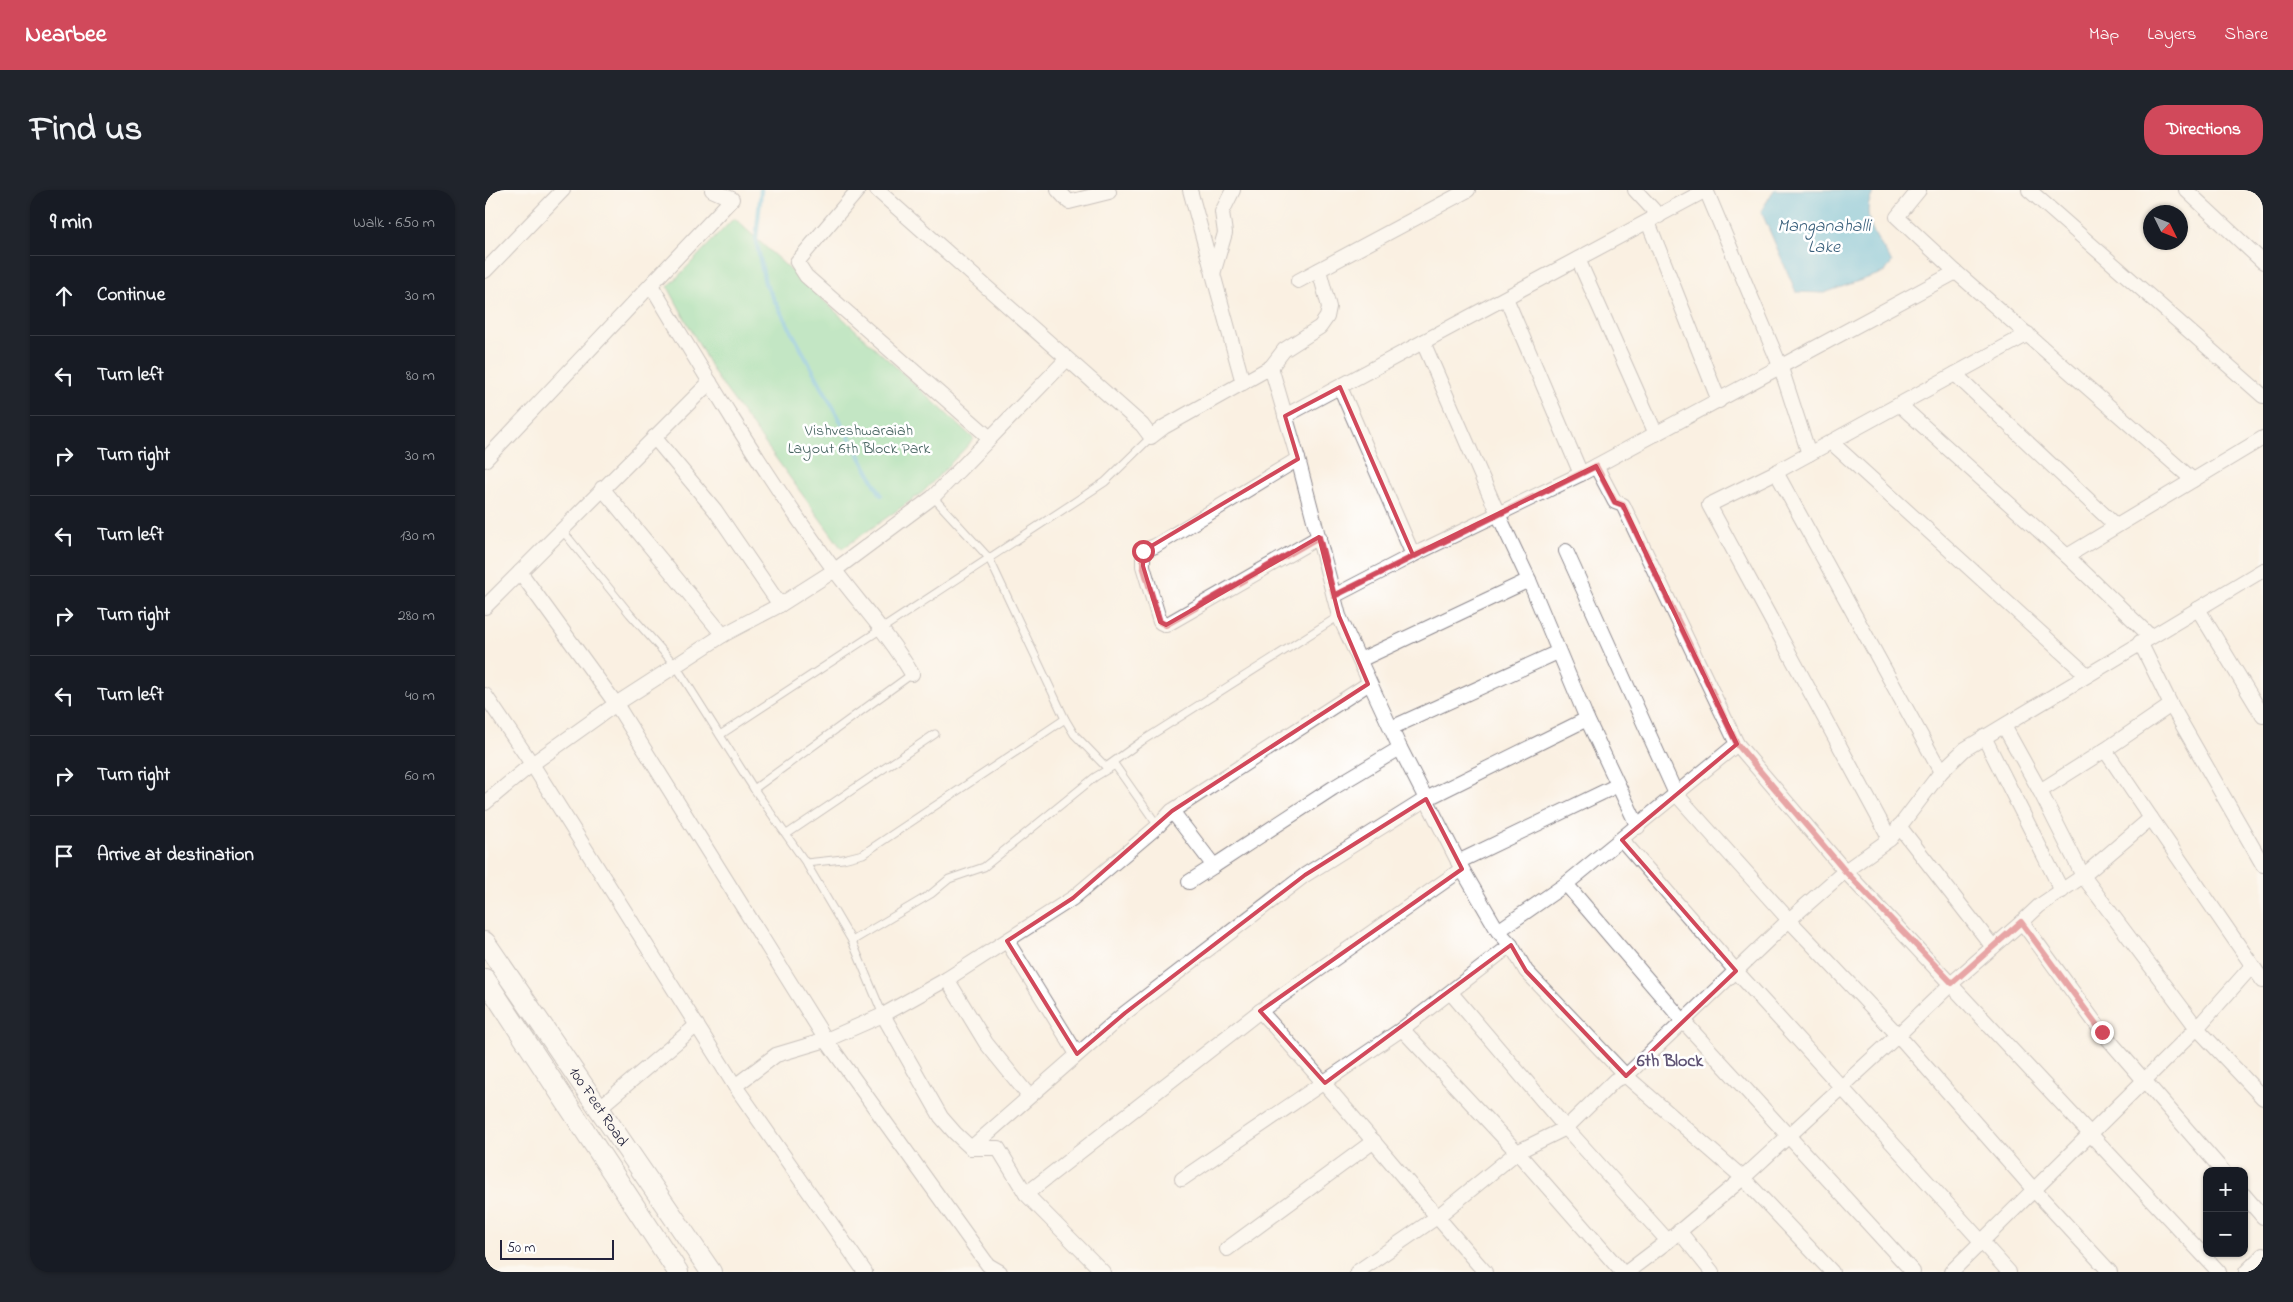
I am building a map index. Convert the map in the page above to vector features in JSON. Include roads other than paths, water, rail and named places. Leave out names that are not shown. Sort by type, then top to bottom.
[{"type":"main road","name":"100 Feet Road","points":[[485,942],[711,1272]]},
{"type":"main road","name":"100 Feet Road","points":[[487,987],[678,1272]]},
{"type":"street","points":[[485,272],[563,190]]},
{"type":"street","points":[[485,460],[732,199],[712,190]]},
{"type":"street","points":[[858,190],[797,262],[806,276],[990,438]]},
{"type":"street","points":[[877,190],[1066,360],[1142,425],[1151,437],[1271,367],[1285,350],[1319,327],[1327,317],[1329,307],[1319,270]]},
{"type":"street","points":[[1058,190],[1069,202],[1111,191]]},
{"type":"street","points":[[1190,190],[1243,383]]},
{"type":"street","points":[[1213,274],[1225,233],[1222,212],[1233,190]]},
{"type":"street","points":[[1298,281],[1468,190]]},
{"type":"street","points":[[1635,190],[1654,219],[1719,401]]},
{"type":"street","points":[[1285,416],[1706,190],[1781,368],[1809,454]]},
{"type":"street","points":[[1919,190],[1897,217],[1956,272],[2193,480]]},
{"type":"street","points":[[2029,190],[2263,396]]},
{"type":"street","points":[[2186,190],[2263,262]]},
{"type":"street","points":[[1578,259],[1655,434]]},
{"type":"street","points":[[1334,596],[1581,474],[1781,368],[1956,272]]},
{"type":"street","points":[[651,285],[710,382],[835,570],[882,629],[912,674]]},
{"type":"street","points":[[1506,298],[1581,474]]},
{"type":"street","points":[[1890,839],[1709,506],[1776,472],[2028,334]]},
{"type":"street","points":[[1423,342],[1529,580],[1587,719],[1638,827]]},
{"type":"street","points":[[485,803],[532,764],[617,704],[723,634],[780,605],[835,570],[933,497],[1066,360]]},
{"type":"street","points":[[1271,367],[1298,459],[1339,616],[1360,660],[1368,684],[1400,748],[1460,866],[1498,931],[1511,945],[1527,970],[1626,1076],[1743,1178],[1832,1272]]},
{"type":"street","points":[[1955,374],[2117,526]]},
{"type":"street","points":[[485,607],[710,382]]},
{"type":"street","points":[[1340,387],[1413,556]]},
{"type":"street","points":[[1899,405],[2067,556],[2145,639],[2171,705],[2263,865]]},
{"type":"street","points":[[654,437],[715,510],[780,605]]},
{"type":"street","points":[[2067,556],[2263,438]]},
{"type":"street","points":[[1831,442],[2087,675]]},
{"type":"street","points":[[1298,459],[1155,546],[1143,551],[1143,566],[1160,622],[1166,625],[1319,537]]},
{"type":"street","points":[[1596,466],[1615,502],[1623,505],[1737,744],[1845,871],[1952,983],[2219,1272]]},
{"type":"street","points":[[1776,472],[1941,772]]},
{"type":"street","points":[[602,488],[723,634]]},
{"type":"street","points":[[1565,551],[1676,794],[1789,920],[1898,1035],[2033,1190],[2110,1272]]},
{"type":"street","points":[[1357,1272],[1437,1217],[1517,1152],[1566,1128],[1615,1080],[1626,1076],[1789,920],[1845,871],[1890,839],[1941,772],[1965,749],[2145,639],[2263,570]]},
{"type":"street","points":[[520,572],[617,704],[826,1040],[988,1265],[1000,1272]]},
{"type":"street","points":[[1360,660],[1529,580]]},
{"type":"street","points":[[2198,609],[2263,716]]},
{"type":"street","points":[[1391,728],[1558,652]]},
{"type":"street","points":[[735,1086],[776,1055],[826,1040],[883,1015],[947,979],[1007,941],[1073,898],[1158,826],[1172,811],[1368,684]]},
{"type":"street","points":[[485,695],[532,764],[735,1086],[865,1272]]},
{"type":"street","points":[[2040,791],[2171,705]]},
{"type":"street","points":[[971,1148],[1125,1013],[1305,875],[1426,799],[1587,719]]},
{"type":"street","points":[[2004,726],[2040,791],[2083,876],[2197,1028],[2263,1098]]},
{"type":"street","points":[[1984,737],[2061,891]]},
{"type":"street","points":[[1498,931],[1566,884],[1638,827],[1737,744]]},
{"type":"street","points":[[1189,882],[1333,788],[1400,748]]},
{"type":"street","points":[[2105,750],[2263,982]]},
{"type":"street","points":[[1026,1194],[1260,1012],[1460,866],[1618,785]]},
{"type":"street","points":[[1172,811],[1214,866]]},
{"type":"street","points":[[1627,1272],[1668,1241],[1743,1178],[1952,983],[2021,922],[2083,876],[2151,818]]},
{"type":"street","points":[[1899,826],[1993,947]]},
{"type":"street","points":[[1621,840],[1736,971],[2009,1272]]},
{"type":"street","points":[[1566,884],[1683,1021],[1913,1272]]},
{"type":"street","points":[[2021,922],[2102,1032],[2145,1079],[2220,1167]]},
{"type":"street","points":[[1007,941],[1077,1054]]},
{"type":"street","points":[[1183,1179],[1402,1029],[1511,945]]},
{"type":"street","points":[[1951,1272],[2197,1028],[2252,966]]},
{"type":"street","points":[[947,979],[987,1043],[1029,1096]]},
{"type":"street","points":[[1451,993],[1566,1128],[1668,1241]]},
{"type":"street","points":[[1260,1012],[1325,1083],[1485,1272]]},
{"type":"street","points":[[883,1015],[941,1117],[955,1134],[971,1148],[998,1148],[1026,1194],[1103,1272]]},
{"type":"street","points":[[599,1108],[697,1025]]},
{"type":"street","points":[[1402,1029],[1517,1152],[1622,1272]]},
{"type":"street","points":[[1227,1249],[1374,1141]]},
{"type":"street","points":[[2248,1200],[2263,1217]]},
{"type":"street","points":[[1679,1231],[1712,1272]]},
{"type":"street","points":[[2246,1272],[2263,1255]]},
{"type":"lane","points":[[720,735],[1105,482],[1151,437]]},
{"type":"lane","points":[[933,497],[989,558],[1065,719],[1074,734],[1106,767]]},
{"type":"lane","points":[[561,530],[630,614],[677,666],[754,789],[805,862],[853,941],[883,1015]]},
{"type":"lane","points":[[1106,767],[1142,741],[1339,616]]},
{"type":"lane","points":[[754,789],[912,674]]},
{"type":"lane","points":[[805,862],[843,859],[863,854],[1065,719]]},
{"type":"lane","points":[[787,834],[935,734]]},
{"type":"lane","points":[[1106,767],[1115,765]]},
{"type":"lane","points":[[1115,765],[1158,826]]},
{"type":"lane","points":[[853,941],[931,894],[949,879],[984,866],[1095,777],[1115,765]]},
{"type":"water","name":"Manganahalli Lake","points":[[1774,190],[1875,190],[1868,209],[1871,228],[1892,262],[1885,272],[1824,293],[1796,292],[1761,211]]},
{"type":"waterway","points":[[761,190],[756,240],[765,283],[881,495]]},
{"type":"district","name":"6th Block","points":[[1670,1062]]},
{"type":"park label","name":"Vishveshwaraiah Layout 6th Block Park","points":[[859,440]]}]
